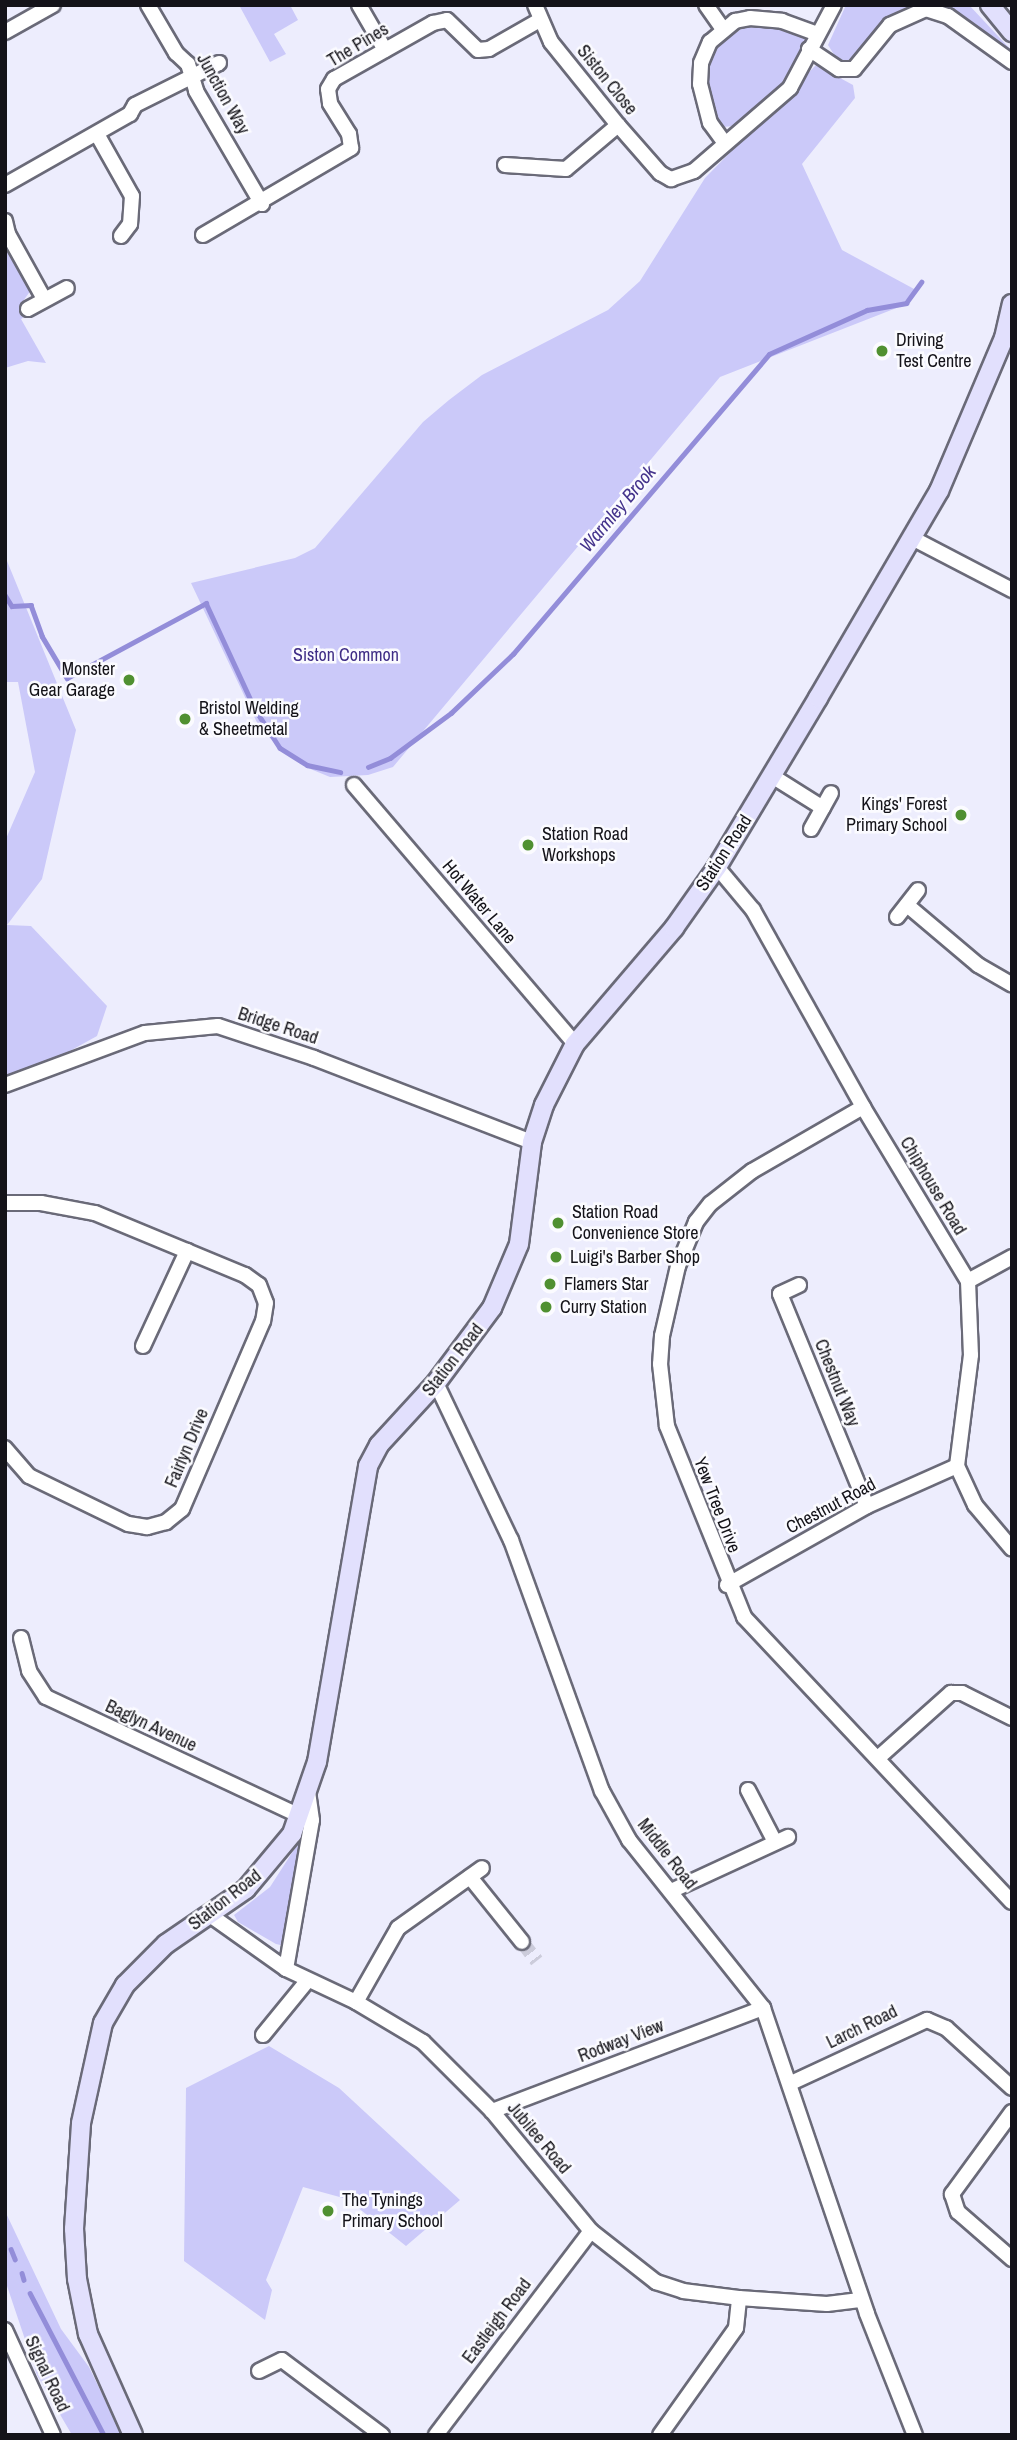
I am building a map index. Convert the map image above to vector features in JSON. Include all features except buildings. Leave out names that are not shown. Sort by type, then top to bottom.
[{"type":"main road","points":[[990,5],[1011,31]]},
{"type":"main road","name":"Station Road","points":[[133,2435],[88,2334],[77,2279],[74,2229],[81,2123],[103,2023],[125,1984],[166,1944],[210,1915],[272,1862],[300,1816],[308,1793],[368,1466],[379,1445],[436,1383],[505,1284],[519,1244],[533,1143],[544,1105],[575,1044],[674,928],[717,867],[772,776],[912,538],[962,443],[1004,338],[1012,304]]},
{"type":"street","points":[[5,32],[53,5]]},
{"type":"street","name":"Junction Way","points":[[148,5],[176,53],[188,64],[191,79],[262,204]]},
{"type":"street","points":[[359,5],[385,50]]},
{"type":"street","name":"Siston Close","points":[[535,5],[538,21],[618,125],[660,173],[671,179],[684,176],[724,142]]},
{"type":"street","points":[[706,5],[723,29]]},
{"type":"street","points":[[818,34],[767,18],[735,21],[723,29],[701,64],[700,84],[710,123],[724,142],[790,88],[834,5]]},
{"type":"street","points":[[809,49],[839,69],[854,69],[890,25],[926,9],[948,16],[1012,62]]},
{"type":"street","name":"The Pines","points":[[203,235],[262,204],[351,148],[328,89],[334,79],[385,50],[447,20],[478,50],[489,49],[538,21]]},
{"type":"street","points":[[5,185],[130,114],[135,105],[219,63]]},
{"type":"street","points":[[505,165],[566,169],[589,154],[618,125]]},
{"type":"street","points":[[97,134],[132,196],[130,223],[121,236]]},
{"type":"street","points":[[5,221],[8,234],[44,299]]},
{"type":"street","points":[[28,309],[67,288]]},
{"type":"street","points":[[912,538],[1012,590]]},
{"type":"street","points":[[772,776],[823,808]]},
{"type":"street","name":"Hot Water Lane","points":[[354,785],[575,1044]]},
{"type":"street","points":[[811,829],[831,793]]},
{"type":"street","name":"Chiphouse Road","points":[[717,867],[752,910],[863,1107],[968,1281],[971,1355],[957,1466]]},
{"type":"street","points":[[897,918],[918,890]]},
{"type":"street","points":[[907,905],[978,965],[1012,985]]},
{"type":"street","name":"Bridge Road","points":[[5,1084],[145,1033],[218,1027],[314,1058],[533,1143]]},
{"type":"street","name":"Yew Tree Drive","points":[[863,1107],[752,1171],[710,1204],[686,1241],[678,1266],[660,1364],[667,1426],[727,1585],[762,1639],[1012,1902]]},
{"type":"street","name":"Fairlyn Drive","points":[[5,1203],[83,1208],[259,1284],[266,1303],[263,1321],[182,1508],[166,1522],[147,1527],[128,1524],[29,1476],[5,1448]]},
{"type":"street","points":[[143,1346],[187,1251]]},
{"type":"street","points":[[968,1281],[1012,1257]]},
{"type":"street","name":"Chestnut Way","points":[[799,1285],[780,1294],[867,1506]]},
{"type":"street","name":"Middle Road","points":[[436,1383],[511,1540],[602,1791],[629,1840],[763,2008],[791,2083],[862,2300],[915,2435]]},
{"type":"street","points":[[957,1466],[975,1505],[1012,1549]]},
{"type":"street","name":"Chestnut Road","points":[[727,1585],[867,1506],[957,1466]]},
{"type":"street","name":"Baglyn Avenue","points":[[21,1638],[29,1671],[46,1697],[300,1816]]},
{"type":"street","points":[[878,1758],[951,1693],[962,1693],[1012,1718]]},
{"type":"street","points":[[671,1891],[781,1840],[748,1790]]},
{"type":"street","points":[[286,1969],[312,1820],[308,1793]]},
{"type":"street","points":[[356,2002],[398,1928],[482,1868]]},
{"type":"street","points":[[470,1877],[522,1942]]},
{"type":"street","name":"Jubilee Road","points":[[210,1915],[286,1969],[356,2002],[423,2042],[492,2111],[591,2231],[656,2282],[683,2291],[739,2298],[827,2304],[862,2300]]},
{"type":"street","points":[[263,2035],[309,1980]]},
{"type":"street","name":"Rodway View","points":[[492,2111],[763,2008]]},
{"type":"street","name":"Larch Road","points":[[791,2083],[927,2020],[946,2028],[1012,2088]]},
{"type":"street","points":[[1012,2112],[952,2194],[953,2204],[1012,2259]]},
{"type":"street","name":"Eastleigh Road","points":[[436,2435],[591,2231]]},
{"type":"street","points":[[660,2435],[736,2328],[739,2298]]},
{"type":"street","name":"Signal Road","points":[[5,2330],[53,2435]]},
{"type":"street","points":[[259,2371],[282,2360],[382,2435]]},
{"type":"green space","points":[[239,5],[290,5],[298,20],[274,34],[286,54],[270,62]]},
{"type":"green space","points":[[846,5],[911,5],[890,17],[848,65],[840,64],[828,45]]},
{"type":"green space","points":[[940,5],[969,5],[1012,51],[1012,57],[972,23]]},
{"type":"green space","points":[[748,25],[777,26],[805,36],[806,42],[779,89],[733,126],[723,127],[706,99],[706,64],[716,45]]},
{"type":"green space","name":"Siston Common","points":[[816,65],[853,85],[855,98],[802,164],[842,250],[916,290],[899,307],[720,377],[393,767],[368,775],[330,777],[308,768],[261,731],[191,583],[295,558],[315,548],[423,422],[449,400],[482,375],[608,310],[640,281],[705,178]]},
{"type":"green space","points":[[5,245],[31,290],[21,304],[26,316],[21,319],[46,363],[28,361],[5,368]]},
{"type":"green space","points":[[5,556],[76,730],[42,879],[7,925],[31,926],[107,1006],[97,1036],[59,1057],[5,1076],[5,841],[35,772],[18,682],[5,682]]},
{"type":"green space","points":[[297,1845],[302,1846],[285,1946],[276,1944],[238,1922],[234,1915],[270,1887]]},
{"type":"green space","name":"The Tynings Primary School","points":[[269,2046],[339,2088],[460,2200],[406,2246],[347,2199],[303,2187],[266,2280],[272,2290],[265,2320],[184,2261],[186,2088]]},
{"type":"green space","points":[[5,2211],[61,2329],[89,2367],[122,2435],[72,2435],[37,2375],[5,2280]]},
{"type":"waterway","name":"Warmley Brook","points":[[368,767],[390,758],[451,713],[513,654],[769,354],[867,310],[906,303],[921,282]]},
{"type":"waterway","name":"Warmley Brook","points":[[5,595],[12,606],[31,605],[42,636],[67,678],[206,603],[255,709],[280,748],[307,765],[340,772]]},
{"type":"waterway","points":[[11,2249],[15,2259]]},
{"type":"waterway","points":[[22,2273],[24,2280]]},
{"type":"waterway","points":[[30,2293],[104,2435]]},
{"type":"tunnel","points":[[522,1942],[537,1961]]},
{"type":"place","name":"Driving Test Centre","points":[[882,351]]},
{"type":"place","name":"Monster Gear Garage","points":[[129,680]]},
{"type":"place","name":"Bristol Welding & Sheetmetal","points":[[185,719]]},
{"type":"place","name":"Kings' Forest Primary School","points":[[961,815]]},
{"type":"place","name":"Station Road Workshops","points":[[528,845]]},
{"type":"place","name":"Station Road Convenience Store","points":[[558,1223]]},
{"type":"place","name":"Luigi's Barber Shop","points":[[556,1257]]},
{"type":"place","name":"Flamers Star","points":[[550,1284]]},
{"type":"place","name":"Curry Station","points":[[546,1307]]},
{"type":"place","name":"The Tynings Primary School","points":[[328,2211]]}]
